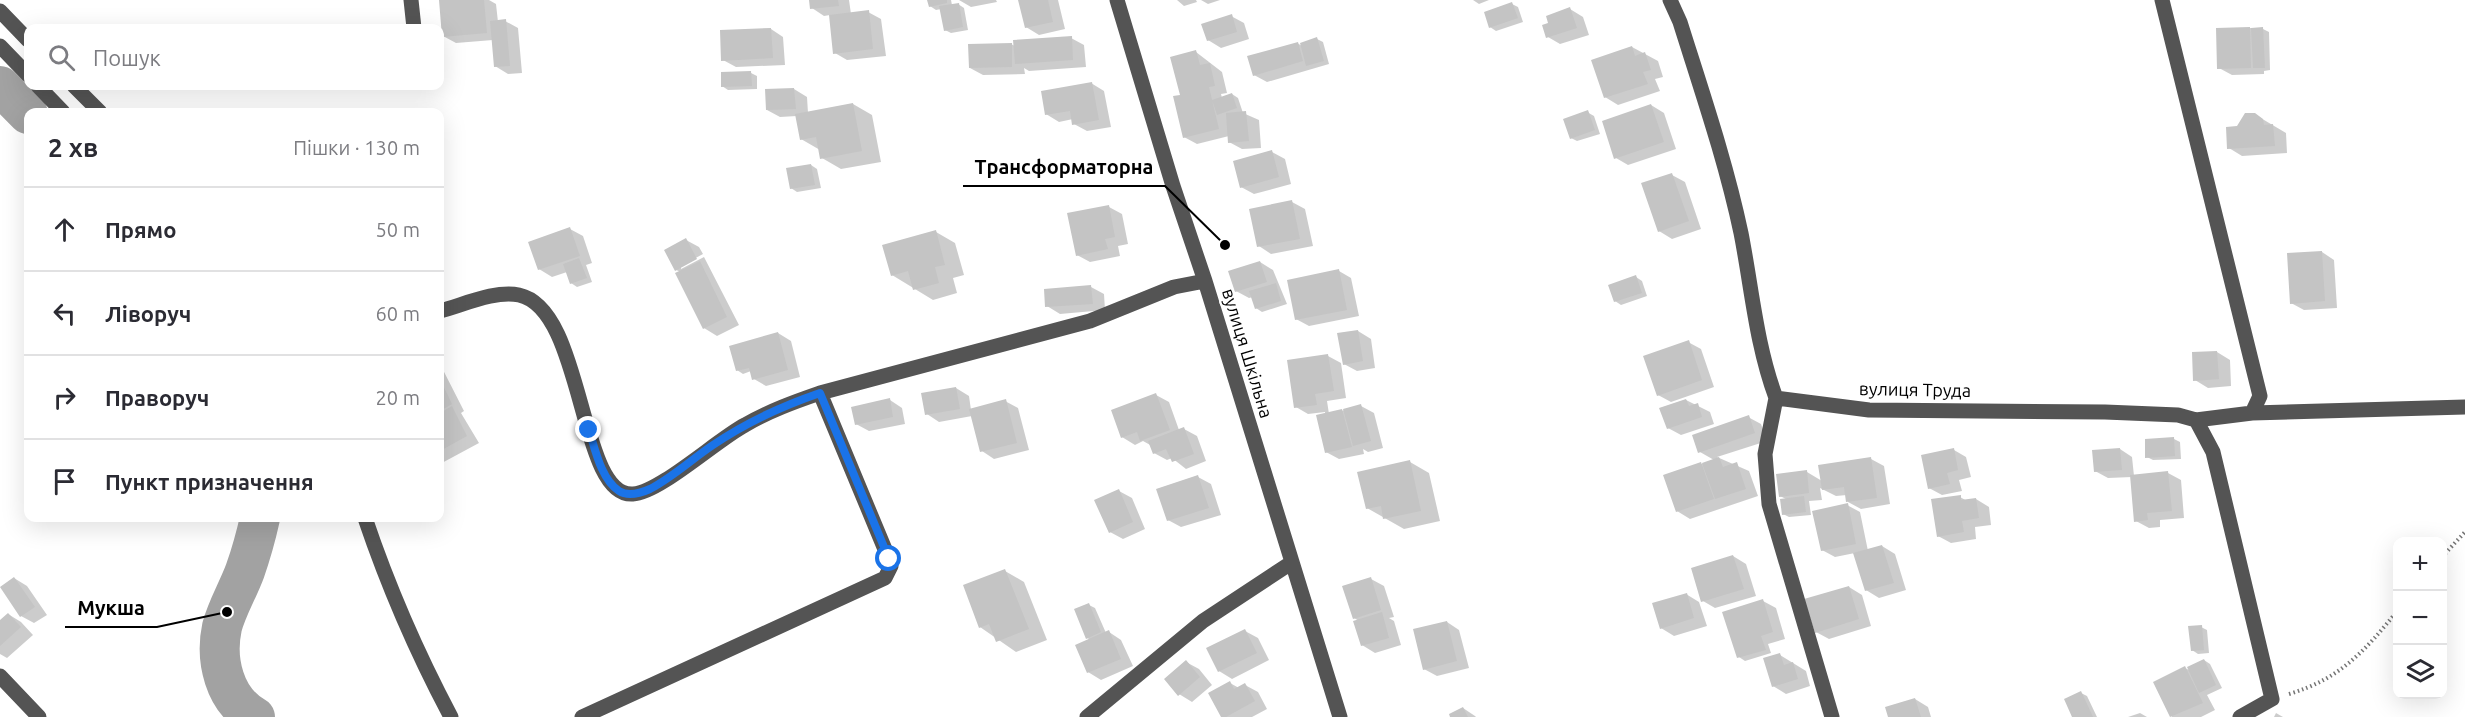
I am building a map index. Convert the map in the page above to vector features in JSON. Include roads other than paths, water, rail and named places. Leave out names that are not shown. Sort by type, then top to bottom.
[{"type":"street","points":[[411,0],[414,24]]},
{"type":"street","name":"вулиця Шкільна","points":[[1117,0],[1340,717]]},
{"type":"street","points":[[1670,0],[1680,22],[1728,178],[1741,233],[1762,361],[1776,398],[1765,454],[1769,504],[1832,717]]},
{"type":"street","points":[[2162,0],[2260,396],[2252,413]]},
{"type":"street","points":[[0,11],[24,36]]},
{"type":"street","points":[[0,46],[24,71]]},
{"type":"street","points":[[42,90],[59,108]]},
{"type":"street","points":[[78,90],[96,108]]},
{"type":"street","points":[[444,310],[497,296],[520,295],[538,305],[552,322],[563,346],[594,448],[608,478],[620,491],[633,494],[649,489],[744,425],[779,407],[820,393],[1078,324],[1174,287],[1205,281]]},
{"type":"street","points":[[582,717],[885,578],[891,566],[889,559],[820,393]]},
{"type":"street","name":"вулиця Труда","points":[[1776,398],[1869,410],[2115,413],[2178,415],[2196,420],[2252,413],[2465,407]]},
{"type":"street","points":[[2196,420],[2213,452],[2272,699],[2240,717]]},
{"type":"street","points":[[366,522],[383,570],[430,677],[452,717]]},
{"type":"street","points":[[1087,717],[1203,621],[1291,563]]},
{"type":"street","points":[[0,676],[39,717]]},
{"type":"waterway","points":[[0,86],[24,110]]},
{"type":"waterway","points":[[255,717],[244,710],[229,690],[221,665],[220,640],[224,620],[247,565],[259,522]]},
{"type":"place","name":"Трансформаторна","points":[[1225,245]]},
{"type":"place","name":"Мукша","points":[[227,612]]}]
